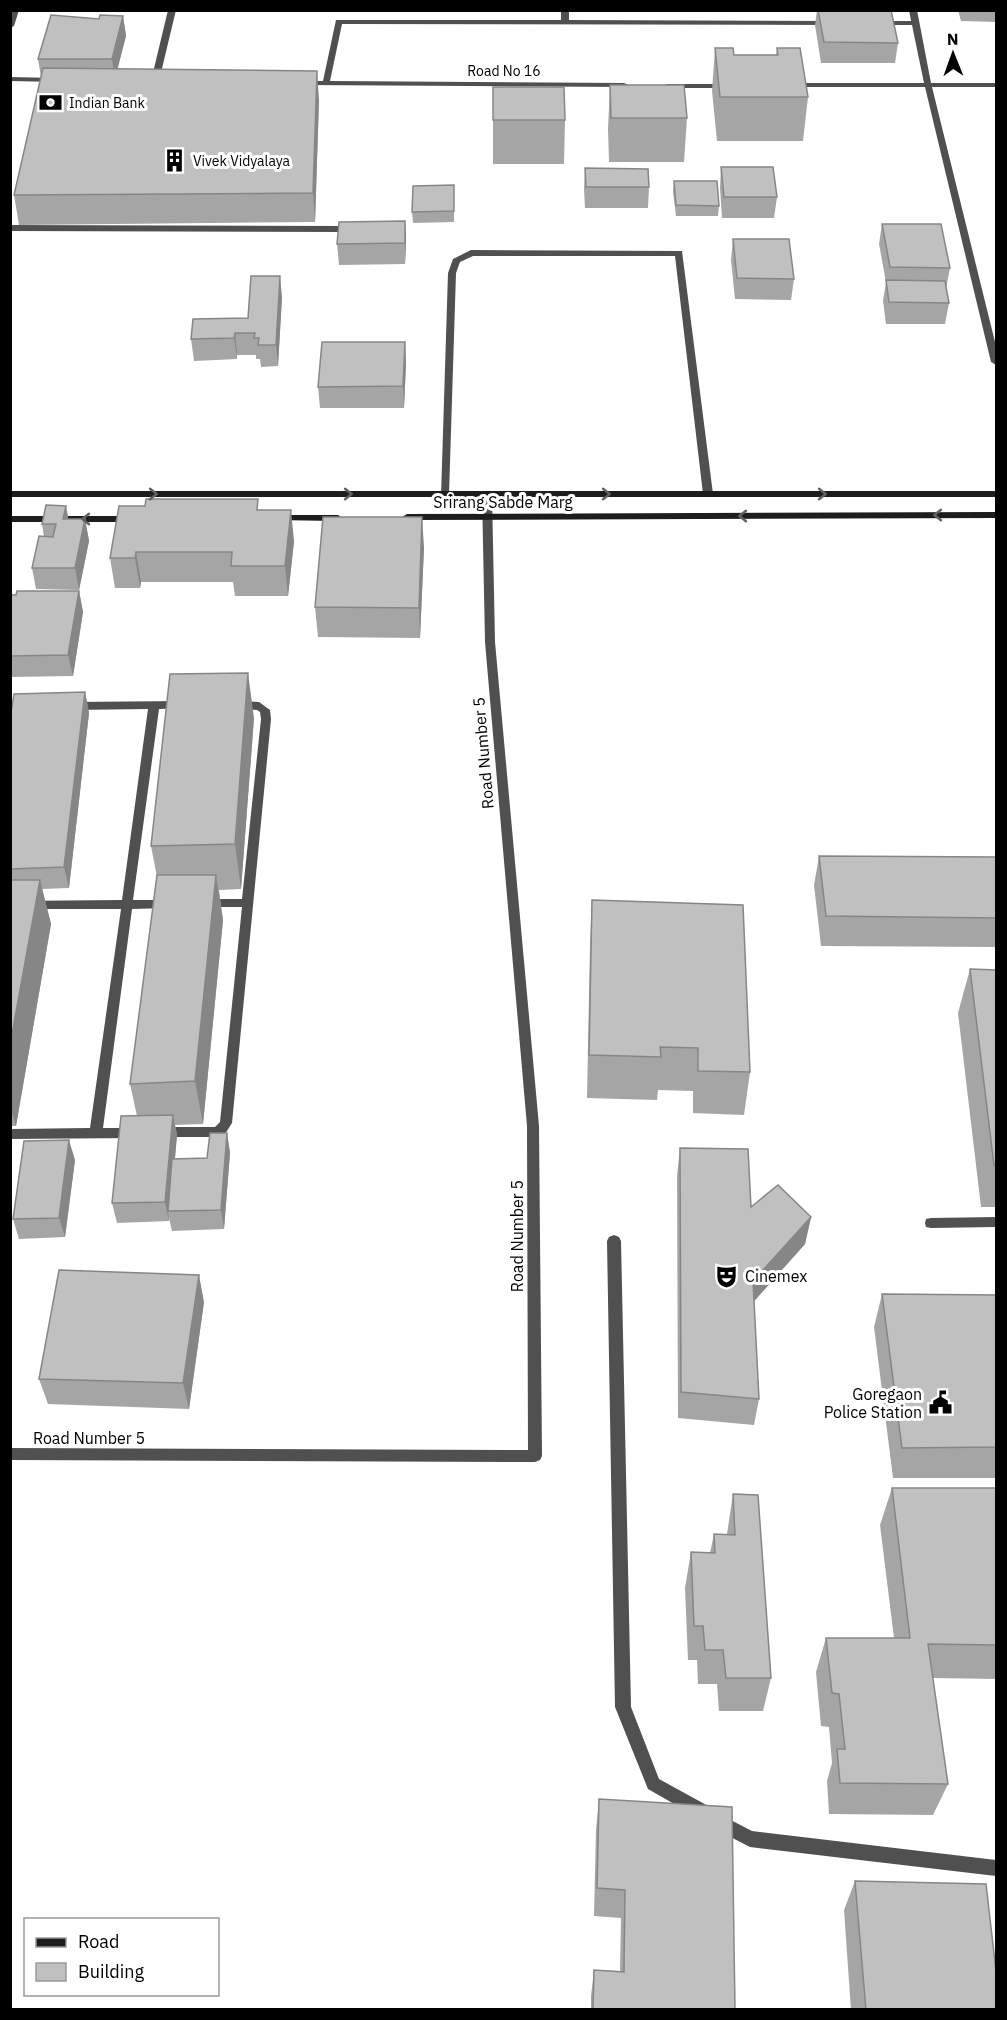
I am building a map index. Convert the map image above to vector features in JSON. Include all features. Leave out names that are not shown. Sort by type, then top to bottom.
[{"type":"street","points":[[10,26],[15,10]]},
{"type":"street","points":[[155,81],[172,10]]},
{"type":"street","points":[[326,83],[341,10]]},
{"type":"street","points":[[565,10],[565,23]]},
{"type":"street","points":[[682,10],[683,22]]},
{"type":"street","points":[[823,10],[825,23]]},
{"type":"street","points":[[913,10],[928,85],[996,362]]},
{"type":"street","points":[[339,22],[837,23]]},
{"type":"street","points":[[871,23],[916,23]]},
{"type":"street","points":[[10,79],[66,80]]},
{"type":"street","points":[[144,81],[166,81]]},
{"type":"street","name":"Road No 16","points":[[292,83],[631,85]]},
{"type":"street","points":[[785,85],[996,85]]},
{"type":"street","points":[[654,86],[738,86]]},
{"type":"street","points":[[10,228],[345,228]]},
{"type":"street","points":[[444,494],[452,273],[456,261],[471,253],[679,253],[708,494]]},
{"type":"street","name":"Srirang Sabde Marg","points":[[10,494],[996,494]]},
{"type":"street","name":"Road Number 5","points":[[10,1454],[534,1456],[533,1126],[490,642],[487,494]]},
{"type":"street","name":"Srirang Sabde Marg","points":[[392,518],[996,515]]},
{"type":"street","points":[[261,518],[344,518]]},
{"type":"street","points":[[10,519],[142,519]]},
{"type":"street","points":[[60,706],[201,705]]},
{"type":"street","points":[[10,1134],[216,1132],[224,1128],[266,719],[265,710],[259,706],[224,705]]},
{"type":"street","points":[[10,718],[12,706],[24,706]]},
{"type":"street","points":[[96,1133],[129,904],[154,706]]},
{"type":"street","points":[[10,905],[248,903]]},
{"type":"street","points":[[931,1223],[996,1222]]},
{"type":"street","points":[[614,1241],[623,1707],[653,1784],[750,1839],[996,1868]]},
{"type":"building","points":[[818,10],[891,10],[898,43],[824,42]]},
{"type":"building","points":[[51,15],[99,19],[100,15],[123,16],[112,59],[38,59]]},
{"type":"building","points":[[715,48],[733,48],[734,55],[778,55],[777,48],[800,48],[808,97],[720,97]]},
{"type":"building","name":"Vivek Vidyalaya","points":[[43,68],[317,71],[313,193],[14,195]]},
{"type":"building","points":[[610,85],[684,85],[687,118],[611,118]]},
{"type":"building","points":[[493,87],[564,87],[565,120],[493,120]]},
{"type":"building","points":[[721,167],[773,167],[777,197],[724,197]]},
{"type":"building","points":[[585,168],[648,169],[649,187],[586,187]]},
{"type":"building","points":[[674,181],[717,181],[719,206],[676,205]]},
{"type":"building","points":[[454,185],[454,211],[412,212],[413,186]]},
{"type":"building","points":[[405,221],[405,243],[337,244],[339,222]]},
{"type":"building","points":[[882,224],[941,224],[950,268],[890,267]]},
{"type":"building","points":[[733,239],[789,239],[794,279],[737,278]]},
{"type":"building","points":[[251,276],[280,276],[276,345],[258,345],[259,338],[254,338],[255,333],[235,333],[234,338],[191,339],[193,319],[248,318]]},
{"type":"building","points":[[886,280],[945,281],[949,303],[889,302]]},
{"type":"building","points":[[322,342],[405,342],[403,386],[318,387]]},
{"type":"building","points":[[146,499],[258,499],[257,510],[291,510],[285,566],[231,566],[232,552],[136,552],[135,558],[110,558],[119,506],[145,506]]},
{"type":"building","points":[[46,505],[66,506],[63,519],[85,519],[75,568],[32,568],[39,536],[53,537],[56,524],[42,524]]},
{"type":"building","points":[[323,517],[422,517],[419,608],[315,607]]},
{"type":"building","points":[[17,591],[79,591],[68,655],[10,656],[10,595],[16,595]]},
{"type":"building","points":[[248,673],[235,844],[151,846],[170,674]]},
{"type":"building","points":[[85,692],[64,867],[10,869],[10,719],[14,694]]},
{"type":"building","points":[[819,856],[996,857],[996,918],[826,916]]},
{"type":"building","points":[[157,875],[216,875],[195,1081],[130,1084]]},
{"type":"building","points":[[10,880],[40,880],[10,1045]]},
{"type":"building","points":[[592,900],[743,905],[750,1072],[698,1071],[698,1048],[660,1047],[661,1057],[589,1055]]},
{"type":"building","points":[[970,969],[996,970],[996,1165],[994,1165]]},
{"type":"building","points":[[173,1115],[165,1202],[112,1203],[121,1116]]},
{"type":"building","points":[[210,1133],[227,1133],[221,1210],[168,1211],[172,1159],[207,1158]]},
{"type":"building","points":[[69,1140],[59,1218],[13,1219],[24,1141]]},
{"type":"building","name":"Cinemex","points":[[680,1148],[748,1149],[751,1207],[778,1185],[811,1217],[753,1281],[759,1399],[681,1392]]},
{"type":"building","points":[[59,1270],[199,1275],[183,1383],[39,1379]]},
{"type":"building","name":"Goregaon Police Station","points":[[882,1294],[996,1295],[996,1447],[902,1448]]},
{"type":"building","points":[[892,1488],[996,1488],[996,1645],[928,1644],[948,1784],[840,1783],[837,1749],[845,1749],[839,1694],[832,1693],[826,1638],[910,1638]]},
{"type":"building","points":[[733,1494],[758,1495],[771,1678],[726,1678],[723,1650],[705,1650],[703,1626],[694,1626],[691,1552],[715,1553],[714,1534],[735,1535]]},
{"type":"building","points":[[599,1799],[732,1807],[735,2010],[593,2010],[594,1970],[624,1972],[625,1890],[597,1888]]},
{"type":"building","points":[[855,1881],[986,1884],[996,1971],[996,2010],[866,2010]]},
{"type":"place","name":"Indian Bank","points":[[51,103]]},
{"type":"place","name":"Vivek Vidyalaya","points":[[175,161]]},
{"type":"place","name":"Cinemex","points":[[727,1276]]},
{"type":"place","name":"Goregaon Police Station","points":[[940,1403]]}]
